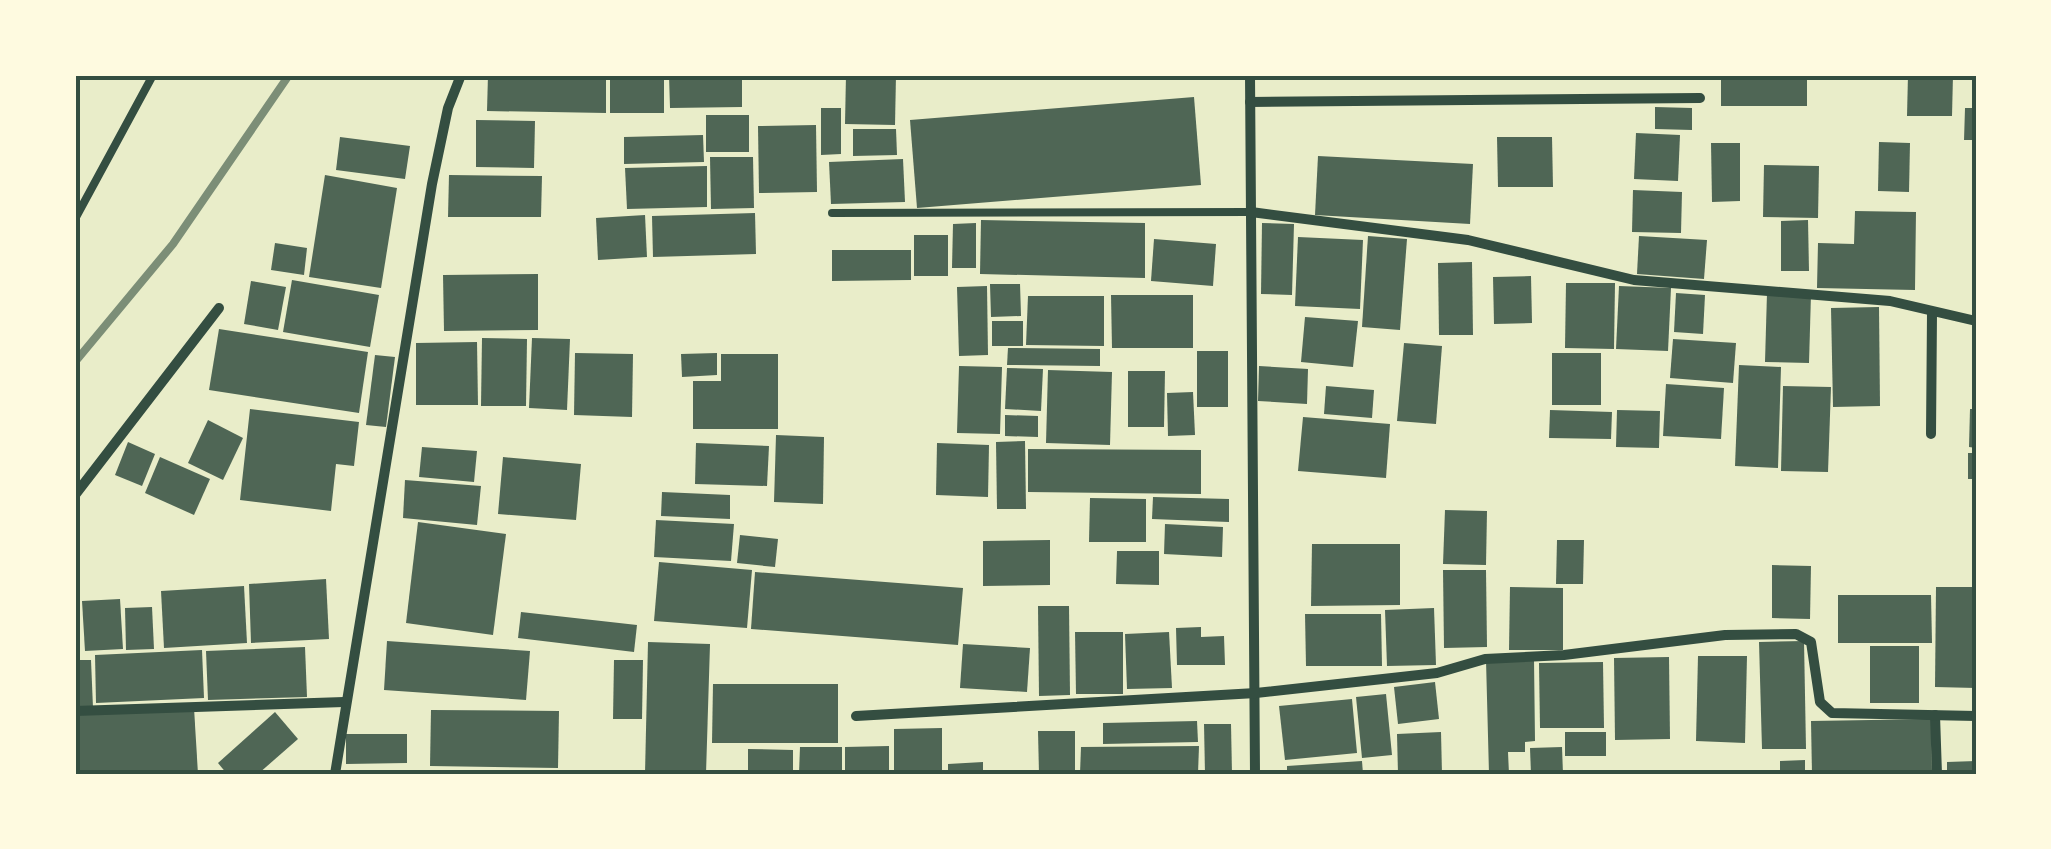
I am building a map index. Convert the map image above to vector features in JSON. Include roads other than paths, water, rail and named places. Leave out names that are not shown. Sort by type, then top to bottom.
[{"type":"street","points":[[336,774],[344,702],[432,184],[448,108],[462,75]]},
{"type":"street","points":[[1250,75],[1255,774]]},
{"type":"street","points":[[1250,102],[1700,98]]},
{"type":"street","points":[[1252,212],[1468,240],[1634,280],[1890,300],[1976,321]]},
{"type":"street","points":[[75,495],[220,308]]},
{"type":"street","points":[[1931,434],[1932,313]]},
{"type":"street","points":[[856,716],[1256,694],[1437,673],[1485,659],[1564,655],[1725,635],[1796,634],[1811,642],[1820,702],[1832,713],[1976,716]]},
{"type":"street","points":[[75,712],[344,702]]},
{"type":"street","points":[[1935,715],[1937,774]]},
{"type":"lane","points":[[75,219],[153,75]]},
{"type":"lane","points":[[832,213],[1252,212]]},
{"type":"railway","points":[[75,362],[173,244],[289,75]]}]
